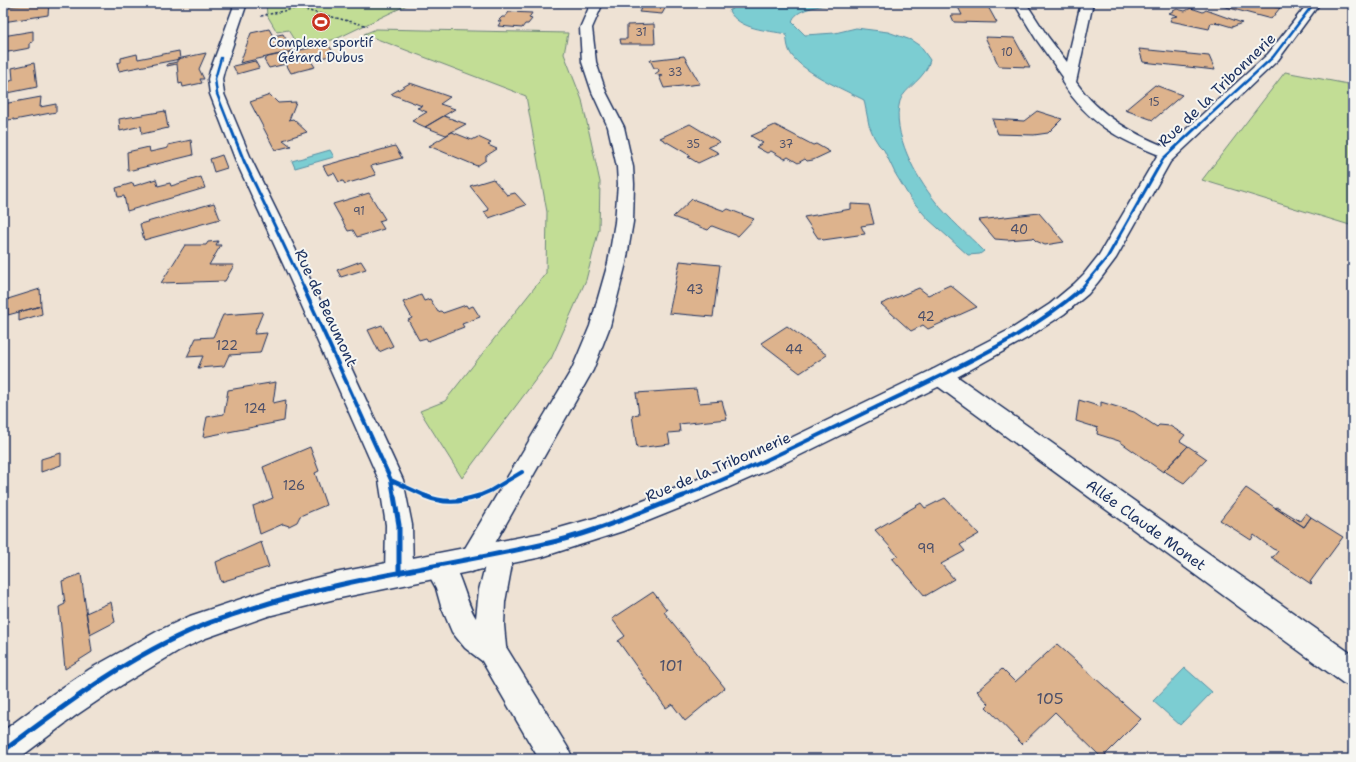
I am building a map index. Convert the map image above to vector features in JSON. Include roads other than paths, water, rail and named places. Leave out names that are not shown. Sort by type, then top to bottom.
[{"type":"street","name":"Rue de Beaumont","points":[[241,3],[217,71],[215,79],[217,94],[244,161],[391,480],[399,525],[398,573]]},
{"type":"street","points":[[471,560],[582,370],[600,326],[614,277],[624,222],[625,173],[618,132],[613,118],[599,92],[589,62],[586,28],[597,3]]},
{"type":"street","points":[[1020,3],[1042,39],[1070,76]]},
{"type":"street","points":[[1087,3],[1069,82],[1077,95],[1092,112],[1138,142],[1168,153]]},
{"type":"street","name":"Rue de la Tribonnerie","points":[[3,751],[64,705],[101,680],[168,642],[200,626],[268,603],[335,586],[542,545],[608,525],[692,493],[776,456],[940,376],[1041,321],[1058,309],[1081,289],[1107,258],[1156,170],[1168,153],[1273,57],[1314,3]]},
{"type":"street","name":"Allée Claude Monet","points":[[940,376],[1353,673]]},
{"type":"street","points":[[500,553],[489,614],[489,631],[492,651],[557,759]]},
{"type":"street","points":[[437,566],[449,585],[462,623],[471,636],[480,644],[492,651]]},
{"type":"water","points":[[740,3],[832,3],[803,11],[794,17],[792,22],[805,35],[835,33],[856,28],[888,32],[911,40],[920,46],[930,60],[924,73],[902,96],[900,101],[898,114],[902,140],[920,180],[935,201],[946,214],[984,251],[980,254],[968,255],[928,219],[910,198],[895,173],[884,150],[874,137],[869,125],[864,100],[822,79],[801,65],[793,57],[789,50],[786,34],[754,28],[740,22],[729,11]]},
{"type":"water","points":[[330,150],[334,157],[295,168],[292,161]]},
{"type":"water","points":[[1185,668],[1212,692],[1180,725],[1153,701]]},
{"type":"place","name":"Complexe sportif Gérard Dubus","points":[[321,22]]}]
